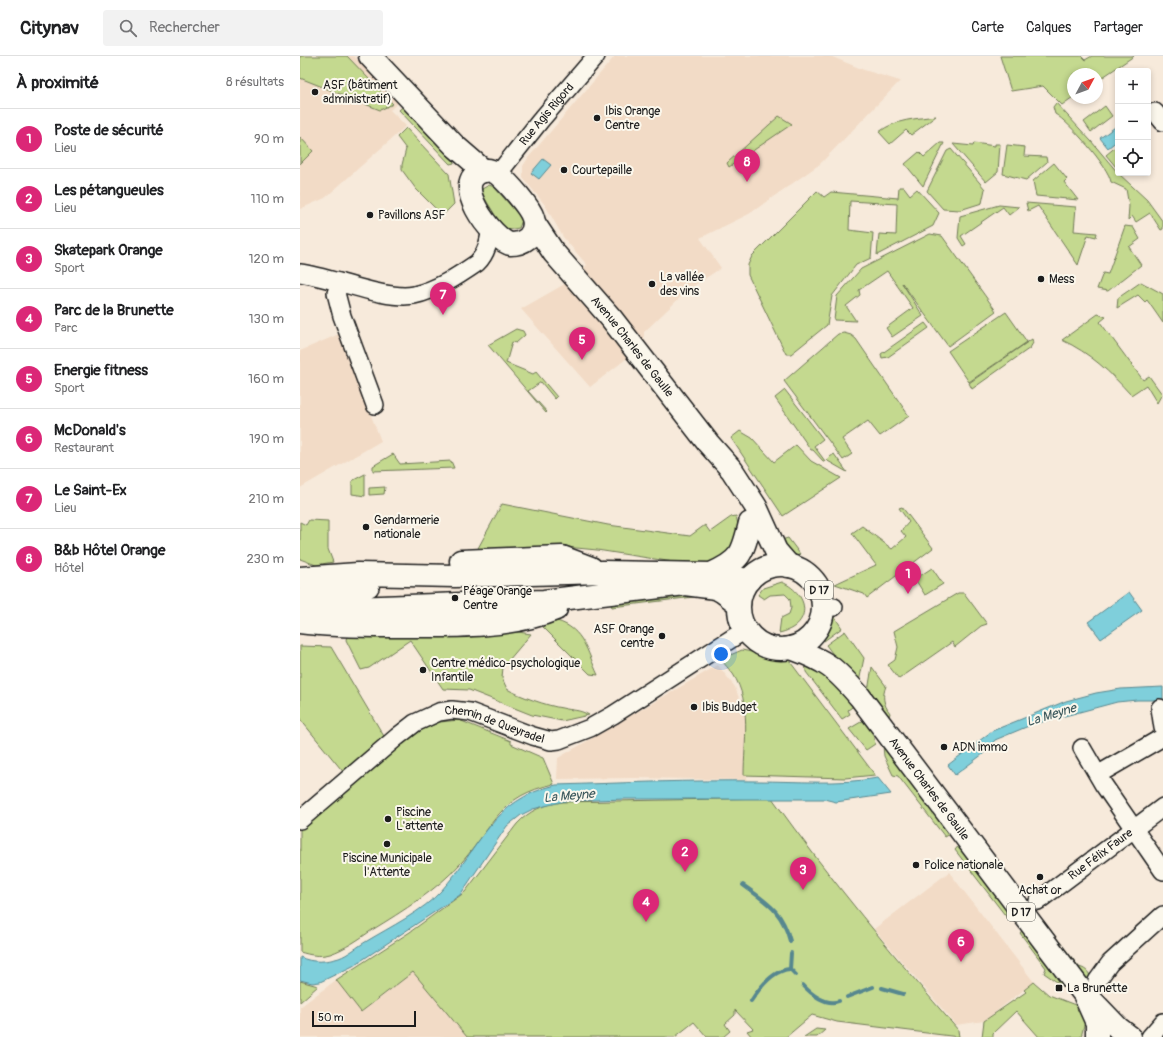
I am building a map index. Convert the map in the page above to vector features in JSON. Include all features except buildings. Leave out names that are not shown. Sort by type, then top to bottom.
[{"type":"main road","name":"Avenue Charles de Gaulle","points":[[370,56],[484,175],[527,207],[533,217],[534,223],[554,253],[612,318],[708,443],[743,485],[756,507],[770,540],[789,566]]},
{"type":"main road","name":"Avenue Charles de Gaulle","points":[[484,175],[469,189],[470,195],[499,238],[515,243],[531,244],[554,253]]},
{"type":"main road","points":[[515,243],[530,235],[534,223]]},
{"type":"main road","name":"Avenue Charles de Gaulle","points":[[708,443],[723,476],[742,504],[750,523],[753,537],[750,579]]},
{"type":"main road","points":[[711,574],[733,563],[742,553],[750,523]]},
{"type":"main road","points":[[300,578],[358,574],[455,576],[603,572],[711,574],[750,579],[769,567],[789,566]]},
{"type":"main road","name":"D 17","points":[[750,579],[744,587],[739,604],[740,618],[745,630],[754,640],[765,646],[778,649],[791,648],[801,644],[810,637],[817,628],[828,607],[821,598],[813,581],[799,570],[789,566]]},
{"type":"main road","points":[[300,608],[354,608],[544,601],[685,584],[716,588],[739,604]]},
{"type":"main road","points":[[300,602],[352,597],[439,592],[649,589]]},
{"type":"main road","points":[[300,622],[407,626],[497,623],[544,614],[585,596]]},
{"type":"main road","points":[[300,608],[356,618],[431,613],[507,615],[552,610]]},
{"type":"main road","points":[[817,628],[829,665]]},
{"type":"main road","name":"Avenue Charles de Gaulle","points":[[791,648],[829,665],[839,672],[869,708],[911,767],[1090,987],[1118,1028],[1130,1037]]},
{"type":"main road","name":"Avenue Charles de Gaulle","points":[[1090,987],[1097,1023],[1097,1037]]},
{"type":"street","name":"Rue Agis Rigord","points":[[484,175],[540,121],[596,56]]},
{"type":"street","points":[[482,258],[490,240],[491,227]]},
{"type":"street","points":[[300,273],[392,296],[413,296],[431,290],[464,271],[482,258],[494,254],[515,243]]},
{"type":"street","points":[[339,282],[339,287],[336,293],[342,316],[375,405]]},
{"type":"street","name":"Chemin de Queyradel","points":[[300,820],[415,723],[439,712],[452,710],[470,712],[533,736],[551,741],[559,740],[590,728],[613,715],[745,630]]},
{"type":"street","points":[[1160,708],[1163,728]]},
{"type":"street","points":[[1099,774],[1163,737]]},
{"type":"street","points":[[1082,748],[1099,774],[1103,784],[1163,871]]},
{"type":"street","name":"Rue Félix Faure","points":[[1038,901],[1163,806]]},
{"type":"street","points":[[1090,987],[1110,963],[1163,915]]},
{"type":"street","points":[[1150,1037],[1163,1022]]},
{"type":"shaded area","points":[[300,56],[354,56],[398,103],[390,110],[406,126],[325,198],[300,209]]},
{"type":"shaded area","points":[[615,56],[830,56],[864,70],[900,81],[820,164],[749,214],[700,238],[721,268],[689,289],[644,332],[644,345],[590,387],[521,309],[563,285],[587,265],[563,237],[545,205],[523,178],[523,166],[528,158]]},
{"type":"shaded area","points":[[339,334],[381,441],[300,488],[300,351]]},
{"type":"shaded area","name":"Ibis Budget","points":[[718,665],[735,687],[749,726],[747,780],[634,778],[557,779],[558,758]]},
{"type":"shaded area","points":[[949,872],[1034,982],[984,1021],[956,1025],[874,929]]},
{"type":"shaded area","points":[[413,972],[467,1037],[300,1037],[300,1007],[336,980],[362,1012]]},
{"type":"green space","points":[[300,56],[347,56],[393,104],[380,110],[300,78]]},
{"type":"green space","points":[[1000,56],[1081,56],[1085,60],[1092,56],[1134,56],[1103,77],[1103,68],[1067,68],[1067,101],[1062,105],[1043,86],[1011,91]]},
{"type":"green space","points":[[1056,103],[1091,141],[1115,169],[1115,176],[1121,176],[1147,200],[1163,222],[1163,229],[1161,230],[1150,213],[1136,222],[1132,216],[1128,220],[1129,206],[1126,189],[1111,182],[1109,175],[1088,145],[1055,114],[1053,107]]},
{"type":"green space","points":[[406,104],[452,156],[454,163],[450,164],[399,110]]},
{"type":"green space","points":[[1105,106],[1112,116],[1091,132],[1084,122]]},
{"type":"green space","points":[[779,116],[792,124],[729,167],[727,163]]},
{"type":"green space","points":[[936,116],[911,135],[906,130],[890,144],[879,132],[892,124],[899,122]]},
{"type":"green space","points":[[406,128],[449,174],[454,204],[445,213],[439,212],[416,189],[402,170],[406,149],[397,137]]},
{"type":"green space","points":[[300,137],[313,151],[300,164]]},
{"type":"green space","points":[[940,143],[944,143],[923,186],[905,164],[919,152],[924,157]]},
{"type":"green space","points":[[974,143],[995,146],[995,144],[1000,144],[998,172],[986,182],[953,144],[973,146]]},
{"type":"green space","points":[[1007,145],[1025,147],[1024,156],[1046,157],[1047,162],[1026,180],[1003,174]]},
{"type":"green space","points":[[1115,148],[1115,166],[1106,155]]},
{"type":"green space","points":[[951,149],[985,189],[982,203],[960,210],[943,209],[927,191],[947,151]]},
{"type":"green space","points":[[1054,163],[1067,179],[1064,182],[1078,200],[1036,196],[1033,181]]},
{"type":"green space","points":[[489,185],[494,187],[519,215],[522,220],[519,228],[507,230],[495,215],[481,192],[482,189]]},
{"type":"green space","points":[[899,187],[904,187],[910,195],[917,189],[939,213],[933,226],[877,255],[879,234],[896,235],[897,204],[850,201],[849,230],[873,233],[871,258],[856,265],[832,296],[827,325],[791,354],[786,354],[748,275],[748,265],[752,256],[817,191],[824,197],[831,192],[898,198]]},
{"type":"green space","points":[[1026,203],[1076,207],[1074,231],[1097,233],[1096,237],[1088,235],[1078,265],[1038,206],[1028,211]]},
{"type":"green space","points":[[999,205],[1019,207],[1009,215],[1003,207],[961,236],[966,244],[963,246],[958,238],[960,216]]},
{"type":"green space","points":[[1125,226],[1133,227],[1140,239],[1129,247],[1141,265],[1108,291],[1097,289],[1103,273],[1108,274]]},
{"type":"green space","points":[[930,234],[942,236],[996,311],[948,346],[902,283],[923,316],[892,337],[886,328],[913,308],[887,271],[859,290],[860,295],[846,306],[856,321],[834,320],[837,296],[861,269]]},
{"type":"green space","points":[[1141,282],[1163,294],[1163,323],[1147,300],[1145,302],[1138,295],[1117,308],[1118,298]]},
{"type":"green space","points":[[1006,312],[1027,342],[969,382],[948,351]]},
{"type":"green space","points":[[1098,314],[1106,317],[1100,322],[1143,380],[1149,376],[1162,394],[1157,403],[1146,385],[1131,395],[1091,357],[1062,340]]},
{"type":"green space","points":[[925,323],[929,328],[888,357],[882,358],[881,354]]},
{"type":"green space","points":[[516,329],[523,331],[525,335],[516,343],[512,342],[506,363],[533,374],[536,372],[557,397],[555,399],[541,382],[528,391],[547,412],[546,413],[488,345]]},
{"type":"green space","points":[[844,333],[851,335],[856,339],[909,416],[880,436],[868,421],[842,439],[852,454],[843,460],[784,381],[838,334]]},
{"type":"green space","points":[[1032,339],[1033,343],[1030,348],[972,389],[969,383]]},
{"type":"green space","points":[[785,390],[823,439],[814,446],[825,461],[823,461],[813,450],[811,450],[775,398]]},
{"type":"green space","points":[[740,431],[752,438],[774,462],[796,445],[811,461],[841,478],[783,516],[731,438]]},
{"type":"green space","points":[[393,454],[400,464],[451,461],[454,468],[373,471],[373,466]]},
{"type":"green space","points":[[834,454],[847,472],[826,460]]},
{"type":"green space","points":[[365,474],[365,496],[352,494],[352,481]]},
{"type":"green space","points":[[385,487],[384,494],[369,495],[369,488]]},
{"type":"green space","points":[[502,504],[608,525],[690,536],[705,525],[710,532],[731,517],[736,516],[739,529],[736,549],[713,564],[693,565],[597,550],[566,547],[477,550]]},
{"type":"green space","points":[[902,507],[933,548],[867,598],[864,594],[835,584],[876,565],[852,533],[862,526],[892,549],[906,537],[901,531],[909,522],[899,508]]},
{"type":"green space","points":[[309,520],[328,521],[328,549],[333,562],[316,565],[300,559],[300,522],[306,525]]},
{"type":"green space","points":[[788,538],[800,554],[791,560],[775,542]]},
{"type":"green space","points":[[932,568],[943,584],[925,595],[915,579]]},
{"type":"green space","points":[[782,582],[798,594],[804,610],[802,617],[797,624],[790,629],[779,633],[781,618],[789,614],[791,608],[790,599],[785,594],[770,595],[764,599],[758,595],[763,588]]},
{"type":"green space","points":[[958,593],[964,593],[987,624],[981,626],[955,647],[952,642],[899,679],[888,665],[895,660],[898,647],[894,631]]},
{"type":"green space","points":[[649,594],[710,595],[612,607],[611,605]]},
{"type":"green space","points":[[834,616],[842,628],[824,641],[825,627],[828,621]]},
{"type":"green space","points":[[557,621],[573,630],[584,642],[598,675],[590,674],[543,627],[544,624]]},
{"type":"green space","points":[[845,631],[864,658],[859,682],[838,661],[826,645]]},
{"type":"green space","points":[[518,632],[531,634],[503,667],[502,678],[507,689],[542,703],[579,711],[589,715],[562,721],[532,715],[469,690],[443,689],[410,640],[369,668],[361,670],[346,640],[347,635]]},
{"type":"green space","points":[[300,646],[331,647],[385,738],[345,774],[300,719]]},
{"type":"green space","points":[[742,650],[770,657],[788,659],[875,775],[845,778],[744,775],[746,723],[743,698],[739,685],[733,674],[721,659]]},
{"type":"green space","points":[[805,659],[811,662],[855,705],[848,710],[850,714],[842,719],[806,672]]},
{"type":"green space","points":[[872,667],[886,686],[884,697],[886,706],[890,713],[888,721],[868,691]]},
{"type":"green space","points":[[866,719],[873,732],[875,744],[866,750],[849,729]]},
{"type":"green space","name":"Piscine Municipale l'Attente","points":[[459,720],[511,741],[511,744],[543,758],[554,784],[536,789],[509,804],[491,824],[462,862],[442,882],[408,908],[352,944],[336,952],[326,955],[311,955],[300,952],[300,826],[410,735],[440,722]]},
{"type":"green space","points":[[883,746],[886,746],[952,833],[945,837],[898,776],[893,775],[884,756]]},
{"type":"green space","points":[[772,798],[816,858],[862,916],[958,1030],[959,1037],[837,1022],[812,1015],[786,1037],[752,1037],[747,1031],[753,1029],[735,1010],[735,1015],[725,1024],[730,1031],[723,1037],[707,1037],[694,1022],[675,1037],[467,1037],[413,972],[361,1012],[336,980],[410,932],[465,892],[517,824],[537,809],[562,802]]},
{"type":"green space","points":[[960,844],[1014,916],[1008,919],[955,850]]},
{"type":"green space","points":[[1038,914],[1079,967],[1086,970],[1091,979],[1091,990],[1034,917]]},
{"type":"green space","points":[[1024,928],[1067,989],[1044,973],[1046,968],[1020,933]]},
{"type":"green space","points":[[300,981],[318,986],[300,1002]]},
{"type":"green space","points":[[1034,982],[1049,995],[1078,1006],[1087,1013],[1081,1037],[1039,1037],[1016,1011],[993,1033],[993,1037],[982,1037],[984,1021],[1026,992],[1024,990]]},
{"type":"green space","points":[[816,1029],[825,1030],[817,1037],[804,1037]]},
{"type":"water","points":[[1115,127],[1115,142],[1108,148],[1100,138]]},
{"type":"water","points":[[543,159],[551,165],[539,179],[531,173]]},
{"type":"water","points":[[1129,592],[1142,610],[1101,639],[1088,622]]},
{"type":"water","name":"La Meyne","points":[[1163,687],[1163,700],[1117,702],[1031,725],[995,740],[983,754],[955,775],[948,765],[992,731],[1066,701],[1096,693],[1121,689]]},
{"type":"water","name":"La Meyne","points":[[878,778],[891,794],[836,802],[824,799],[626,799],[565,801],[533,809],[521,815],[507,826],[460,895],[353,966],[320,982],[312,983],[300,980],[300,957],[319,961],[342,957],[406,918],[434,898],[455,874],[489,827],[516,802],[534,792],[556,785],[707,781],[833,782]]},
{"type":"waterway","points":[[743,885],[766,902],[778,914],[787,930],[790,941]]},
{"type":"waterway","points":[[790,969],[791,953]]},
{"type":"waterway","points":[[751,1001],[758,990],[778,972],[790,969],[796,975]]},
{"type":"waterway","points":[[803,985],[810,992],[824,1001],[839,1001]]},
{"type":"waterway","points":[[847,997],[873,987]]},
{"type":"waterway","points":[[882,988],[903,994]]},
{"type":"place","name":"ASF (bâtiment administratif)","points":[[315,92]]},
{"type":"place","name":"Ibis Orange Centre","points":[[597,118]]},
{"type":"place","name":"Courtepaille","points":[[564,170]]},
{"type":"place","name":"B&b Hôtel Orange","points":[[747,182]]},
{"type":"place","name":"Pavillons ASF","points":[[370,215]]},
{"type":"place","name":"Mess","points":[[1041,279]]},
{"type":"place","name":"La vallée des vins","points":[[652,284]]},
{"type":"place","name":"Le Saint-Ex","points":[[443,315]]},
{"type":"place","name":"Energie fitness","points":[[582,360]]},
{"type":"place","name":"Gendarmerie nationale","points":[[366,527]]},
{"type":"place","name":"Poste de sécurité","points":[[908,594]]},
{"type":"place","name":"Péage Orange Centre","points":[[455,598]]},
{"type":"place","name":"ASF Orange centre","points":[[662,636]]},
{"type":"place","name":"Centre médico-psychologique Infantile","points":[[423,670]]},
{"type":"place","name":"Ibis Budget","points":[[694,707]]},
{"type":"place","name":"ADN immo","points":[[944,747]]},
{"type":"place","name":"Piscine L'attente","points":[[388,819]]},
{"type":"place","name":"Piscine Municipale l'Attente","points":[[387,844]]},
{"type":"place","name":"Police nationale","points":[[916,865]]},
{"type":"place","name":"Les pétangueules","points":[[685,872]]},
{"type":"place","name":"Achat or","points":[[1040,877]]},
{"type":"place","name":"Skatepark Orange","points":[[803,890]]},
{"type":"place","name":"Parc de la Brunette","points":[[646,922]]},
{"type":"place","name":"McDonald's","points":[[961,962]]},
{"type":"place","name":"La Brunette","points":[[1059,988]]}]
